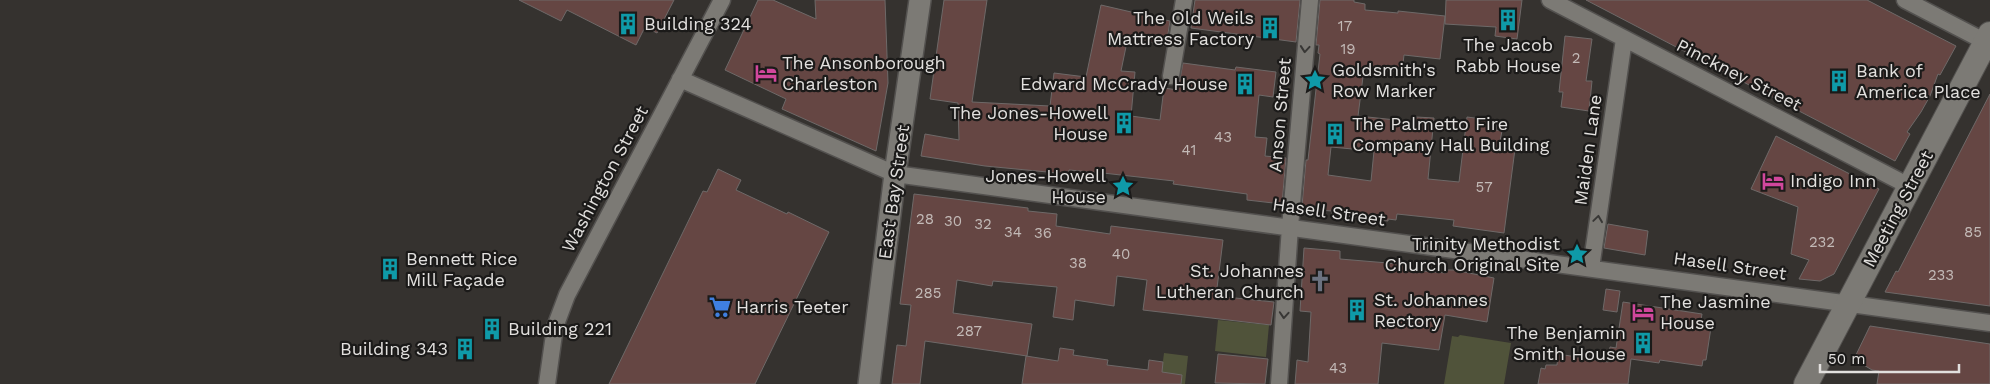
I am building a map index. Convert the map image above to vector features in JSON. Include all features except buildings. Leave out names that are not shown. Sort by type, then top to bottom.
[{"type":"main road","name":"Meeting Street","points":[[1806,384],[1988,38]]},
{"type":"street","name":"Washington Street","points":[[547,384],[556,327],[567,295],[722,0]]},
{"type":"street","name":"East Bay Street","points":[[869,384],[895,174],[920,0]]},
{"type":"street","points":[[1171,76],[1184,0]]},
{"type":"street","name":"Anson Street","points":[[1280,384],[1290,227],[1310,0]]},
{"type":"street","name":"Pinckney Street","points":[[1550,0],[1909,186]]},
{"type":"street","points":[[1905,0],[1988,38]]},
{"type":"street","name":"Maiden Lane","points":[[1591,268],[1624,39]]},
{"type":"street","name":"Hasell Street","points":[[680,78],[895,174],[1990,323]]},
{"type":"green space","points":[[1218,320],[1269,325],[1266,357],[1215,351]]},
{"type":"green space","points":[[1460,335],[1511,343],[1504,384],[1444,384],[1452,336],[1458,337]]},
{"type":"green space","points":[[1164,353],[1188,356],[1185,384],[1160,384]]},
{"type":"place","name":"The Jacob Rabb House","points":[[1508,20]]},
{"type":"place","name":"Building 324","points":[[628,24]]},
{"type":"place","name":"The Old Weils Mattress Factory","points":[[1270,28]]},
{"type":"place","name":"The Ansonborough Charleston","points":[[766,73]]},
{"type":"place","name":"Goldsmith's Row Marker","points":[[1315,80]]},
{"type":"place","name":"Bank of America Place","points":[[1839,81]]},
{"type":"place","name":"Edward McCrady House","points":[[1245,84]]},
{"type":"place","name":"The Jones-Howell House","points":[[1124,123]]},
{"type":"place","name":"The Palmetto Fire Company Hall Building","points":[[1335,134]]},
{"type":"place","name":"Indigo Inn","points":[[1773,181]]},
{"type":"place","name":"Jones-Howell House","points":[[1123,186]]},
{"type":"place","name":"Trinity Methodist Church Original Site","points":[[1577,254]]},
{"type":"place","name":"Bennett Rice Mill Façade","points":[[390,269]]},
{"type":"place","name":"St. Johannes Lutheran Church","points":[[1320,281]]},
{"type":"place","name":"Harris Teeter","points":[[720,307]]},
{"type":"place","name":"St. Johannes Rectory","points":[[1357,310]]},
{"type":"place","name":"The Jasmine House","points":[[1643,312]]},
{"type":"place","name":"Building 221","points":[[492,329]]},
{"type":"place","name":"The Benjamin Smith House","points":[[1643,343]]},
{"type":"place","name":"Building 343","points":[[465,349]]}]
